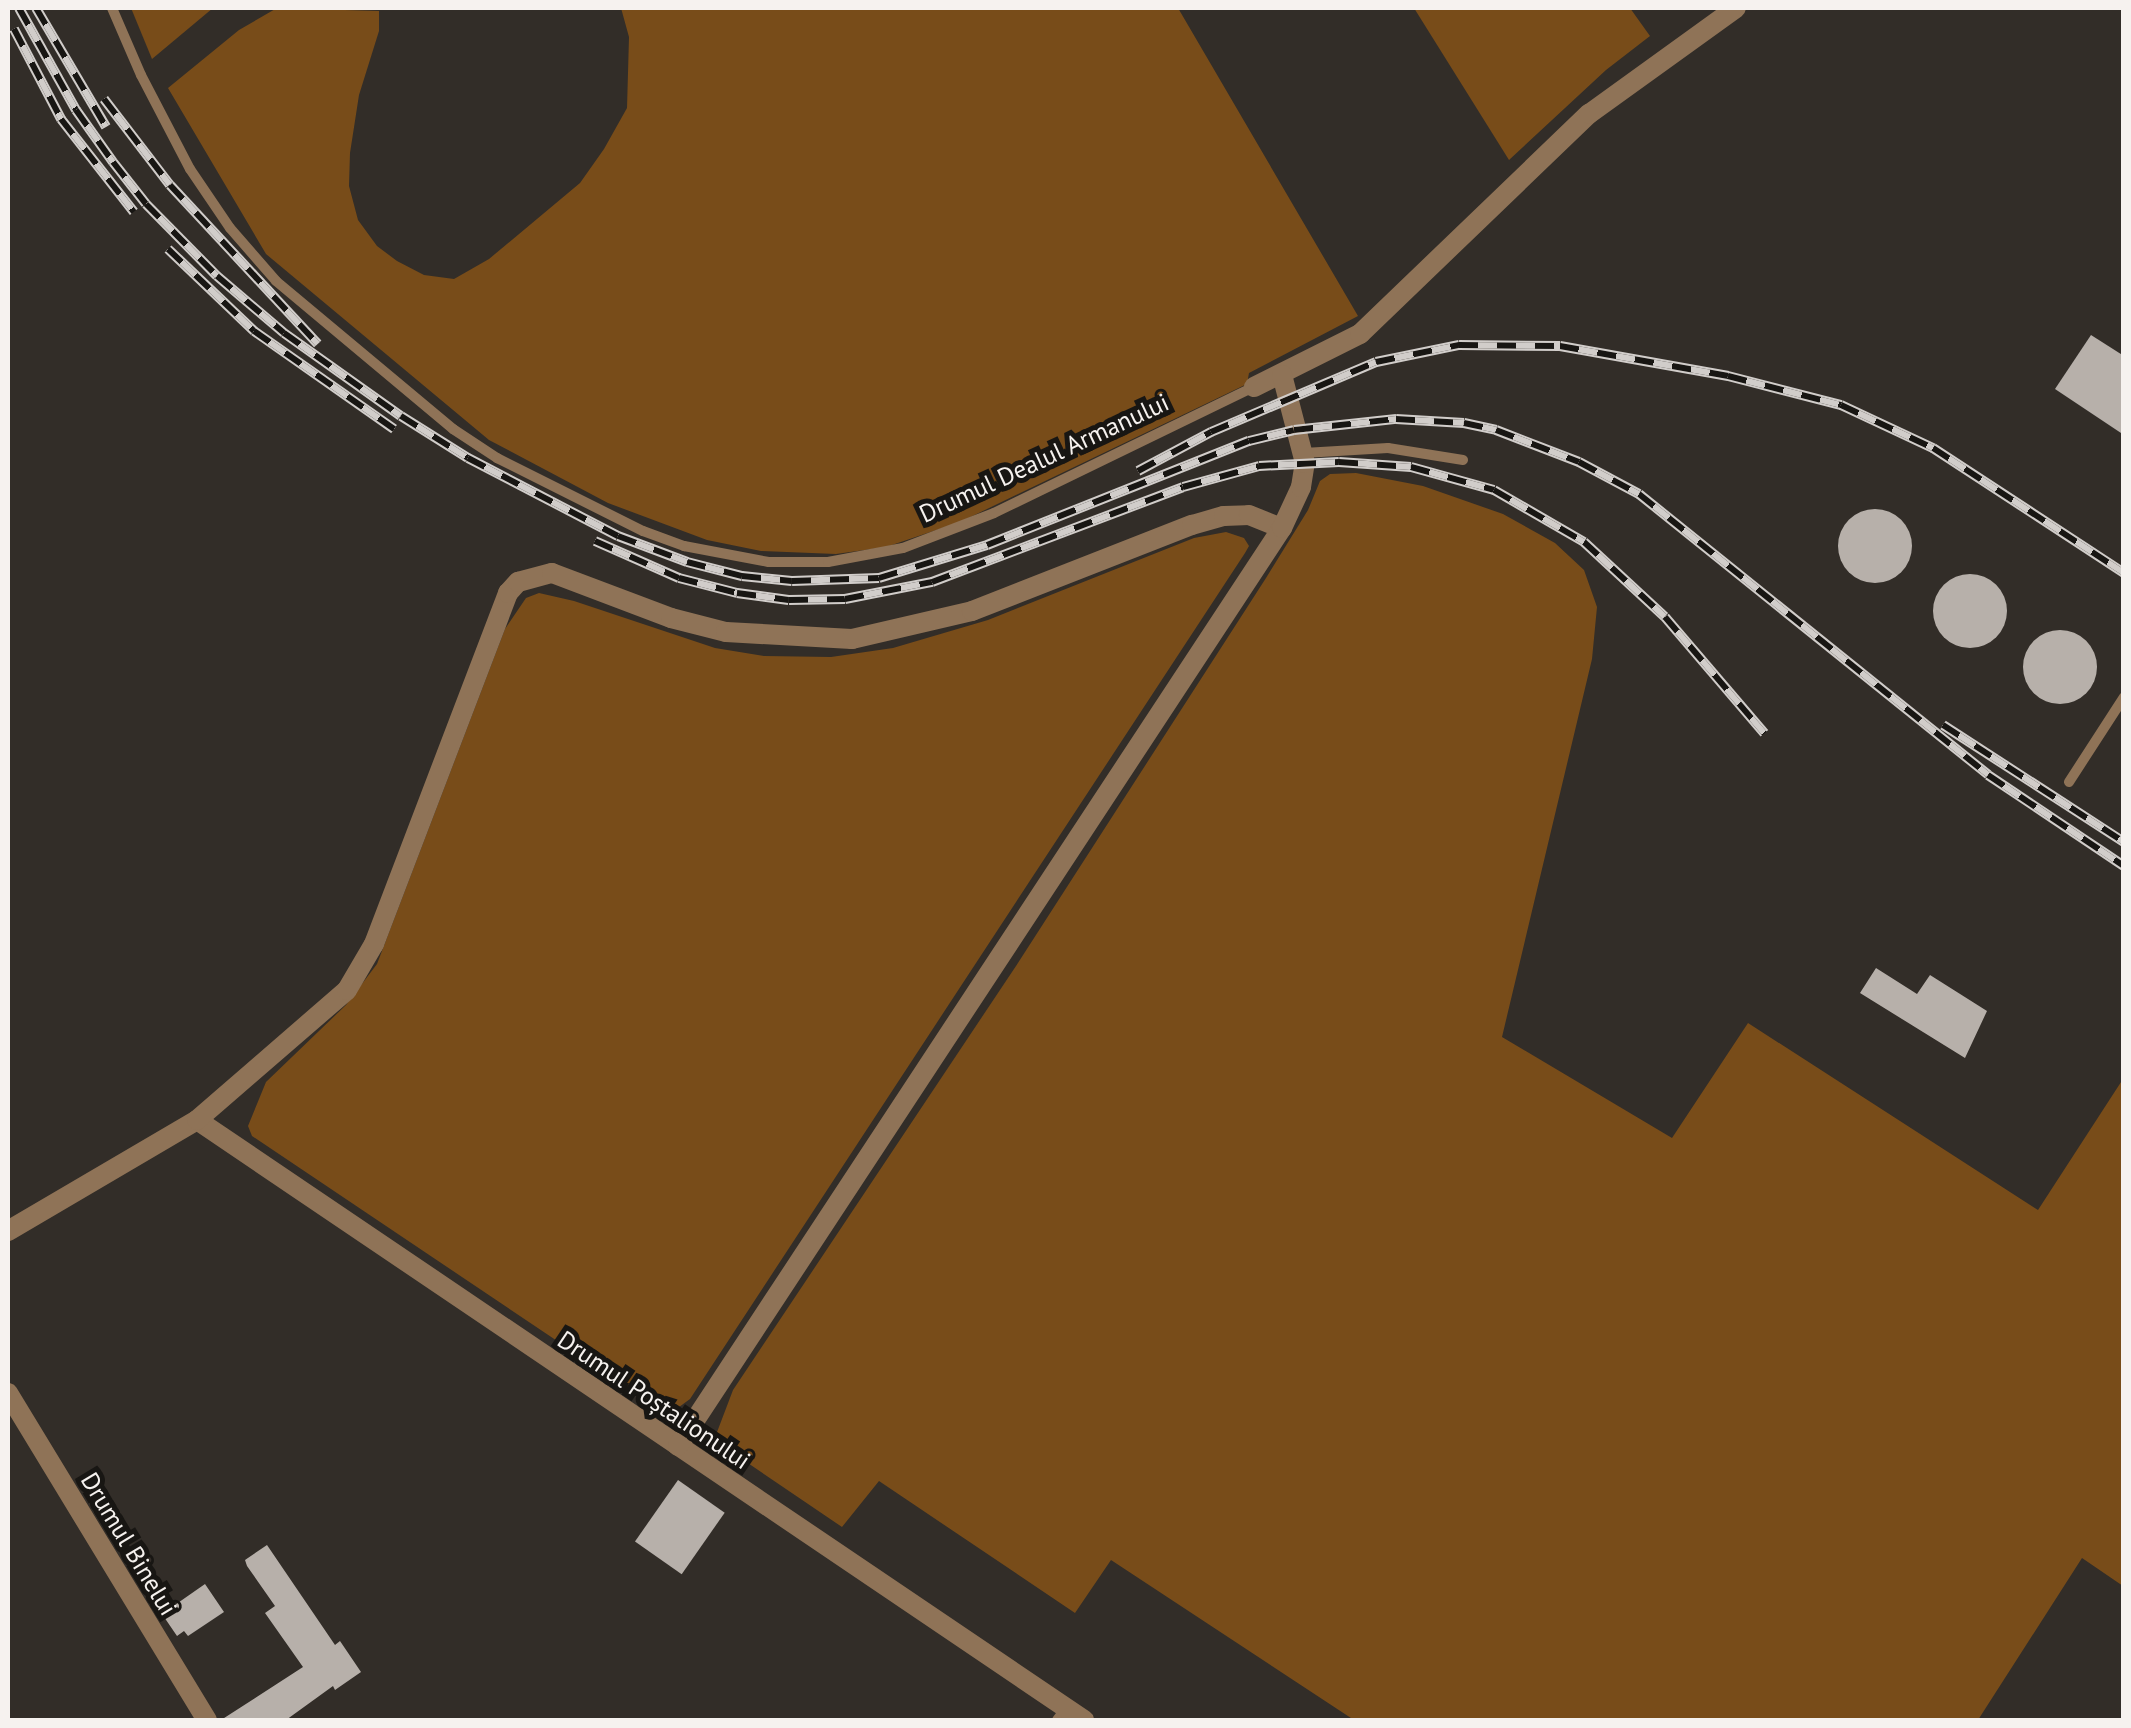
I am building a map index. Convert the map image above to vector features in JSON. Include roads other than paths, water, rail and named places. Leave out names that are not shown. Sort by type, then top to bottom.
[{"type":"street","name":"Drumul Dealul Armanului","points":[[1254,387],[1360,334],[1589,114],[1736,8]]},
{"type":"street","points":[[678,1446],[1282,528],[1301,487],[1304,453],[1282,374]]},
{"type":"street","points":[[8,1232],[197,1120],[346,990],[360,972],[508,593],[518,582],[552,573],[672,618],[726,632],[852,639],[972,611],[1224,516],[1249,515],[1282,528]]},
{"type":"street","name":"Drumul Poștalionului","points":[[197,1120],[678,1446],[1061,1714],[1084,1720]]},
{"type":"street","name":"Drumul Binelui","points":[[8,1393],[208,1720]]},
{"type":"lane","name":"Drumul Dealul Armanului","points":[[112,8],[141,76],[190,169],[230,228],[276,281],[482,448],[584,504],[684,546],[789,562],[828,562],[903,548],[994,513],[1254,387]]},
{"type":"lane","points":[[1304,453],[1388,448],[1463,460]]},
{"type":"lane","points":[[2069,782],[2124,696]]},
{"type":"railway","points":[[19,8],[76,110],[113,162],[146,204],[217,276],[284,333],[401,416],[468,458],[618,536],[687,562],[742,576],[792,581],[879,578],[987,545],[1249,441],[1294,430],[1396,419],[1464,423],[1496,430],[1579,462],[1639,494],[1988,775],[2124,866]]},
{"type":"railway","points":[[36,8],[106,127]]},
{"type":"railway","points":[[14,29],[61,119],[134,212]]},
{"type":"railway","points":[[104,99],[170,185],[318,344]]},
{"type":"railway","points":[[168,249],[254,331],[394,429]]},
{"type":"railway","points":[[1138,471],[1211,432],[1376,362],[1459,345],[1560,346],[1728,376],[1841,405],[1933,448],[2124,573]]},
{"type":"railway","points":[[595,541],[679,578],[737,593],[789,600],[845,599],[932,582],[1183,487],[1259,466],[1339,462],[1411,467],[1494,490],[1584,542],[1665,617],[1764,733]]},
{"type":"railway","points":[[1943,725],[2124,842]]}]
